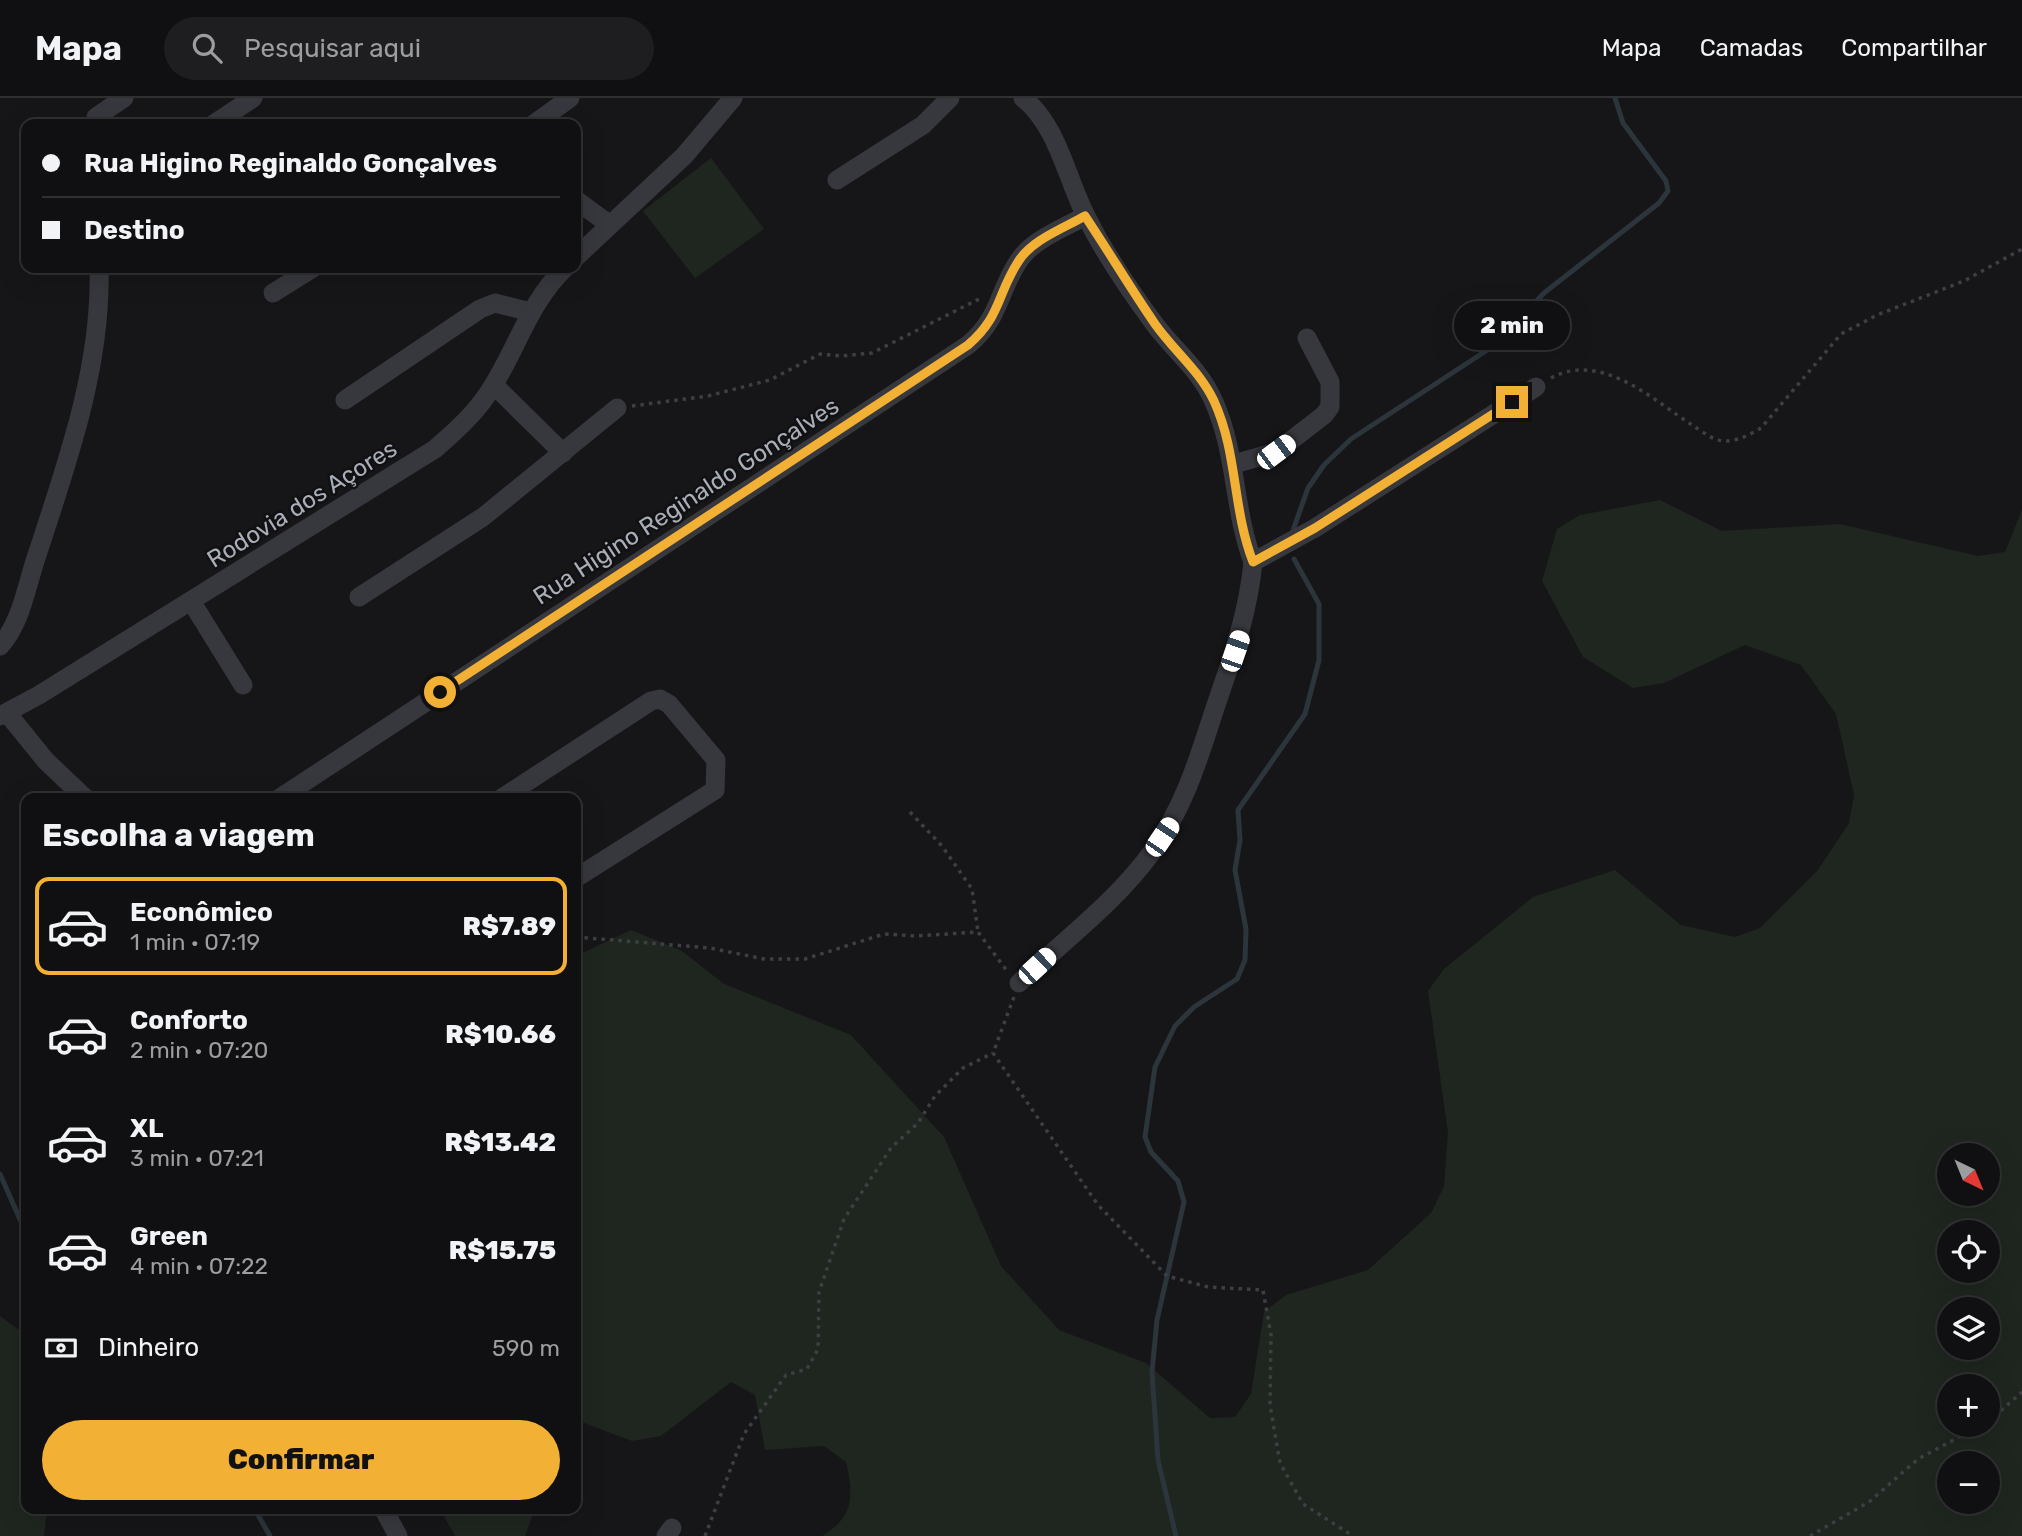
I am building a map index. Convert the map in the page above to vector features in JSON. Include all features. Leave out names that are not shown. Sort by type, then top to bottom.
[{"type":"street","points":[[96,113],[124,98]]},
{"type":"street","points":[[222,119],[253,98]]},
{"type":"street","points":[[541,119],[570,98]]},
{"type":"street","points":[[581,252],[684,156],[733,98]]},
{"type":"street","points":[[836,180],[923,125],[950,98]]},
{"type":"street","points":[[1019,984],[1120,889],[1151,854],[1173,820],[1203,750],[1243,630],[1253,562],[1236,507],[1234,464],[1213,400],[1195,369],[1157,327],[1085,216],[1046,123],[1023,98]]},
{"type":"street","points":[[581,204],[610,225]]},
{"type":"street","name":"Rua Higino Reginaldo Gonçalves","points":[[288,793],[968,345],[990,322],[1018,261],[1032,246],[1085,216]]},
{"type":"street","points":[[0,646],[15,624],[65,470],[98,328],[99,273]]},
{"type":"street","points":[[273,293],[305,273]]},
{"type":"street","name":"Rodovia dos Açores","points":[[3,714],[410,467],[458,429],[494,385],[531,312],[561,273]]},
{"type":"street","points":[[345,400],[481,309],[495,303],[531,312]]},
{"type":"street","points":[[1234,464],[1276,452],[1324,415],[1330,407],[1330,382],[1307,338]]},
{"type":"street","points":[[494,385],[562,453]]},
{"type":"street","points":[[1253,562],[1315,528],[1536,387]]},
{"type":"street","points":[[359,597],[443,546],[617,408]]},
{"type":"street","points":[[191,601],[243,685]]},
{"type":"street","points":[[510,793],[652,701],[660,699],[670,704],[716,760],[715,790],[581,875]]},
{"type":"street","points":[[3,714],[80,793]]},
{"type":"street","points":[[386,1514],[398,1536]]},
{"type":"path","points":[[1536,387],[1563,372],[1595,370],[1618,378],[1716,440],[1744,438],[1761,428],[1841,334],[1877,315],[1964,281],[2022,249]]},
{"type":"path","points":[[617,408],[708,396],[770,380],[820,354],[841,356],[872,353],[1008,285]]},
{"type":"path","points":[[705,1536],[744,1434],[786,1376],[807,1368],[818,1349],[820,1292],[844,1219],[891,1148],[918,1123],[935,1096],[963,1068],[993,1053],[1019,984],[993,956],[978,932],[972,889],[942,846],[910,813]]},
{"type":"path","points":[[581,937],[710,948],[764,959],[805,959],[884,934],[916,936],[978,932]]},
{"type":"path","points":[[993,1053],[1098,1205],[1167,1276],[1208,1287],[1263,1290],[1271,1335],[1270,1405],[1280,1463],[1303,1504],[1353,1536]]},
{"type":"path","points":[[2000,1411],[2022,1392]]},
{"type":"path","points":[[1810,1536],[1869,1502],[1918,1459],[1959,1437]]},
{"type":"shaded area","points":[[711,158],[764,229],[695,278],[643,211]]},
{"type":"shaded area","points":[[1660,500],[1722,531],[1840,524],[1978,556],[2005,552],[2022,510],[2022,1536],[822,1536],[840,1521],[849,1504],[850,1485],[846,1462],[824,1446],[765,1450],[755,1395],[731,1382],[661,1436],[632,1441],[581,1422],[581,954],[631,930],[682,951],[724,984],[851,1035],[944,1137],[1001,1266],[1059,1330],[1146,1363],[1210,1418],[1235,1417],[1251,1394],[1264,1312],[1286,1295],[1368,1270],[1431,1213],[1444,1186],[1448,1133],[1428,991],[1444,969],[1533,897],[1615,870],[1681,925],[1735,937],[1760,928],[1818,870],[1849,823],[1854,795],[1836,714],[1801,665],[1745,645],[1664,683],[1633,688],[1583,657],[1542,581],[1557,529],[1580,515]]},
{"type":"shaded area","points":[[0,1316],[21,1331],[21,1514],[46,1514],[44,1536],[0,1536]]},
{"type":"shaded area","points":[[443,1514],[533,1514],[525,1536],[455,1536]]},
{"type":"waterway","points":[[1292,533],[1308,488],[1324,465],[1351,439],[1495,345],[1544,293],[1659,203],[1668,191],[1666,181],[1623,123],[1615,98]]},
{"type":"waterway","points":[[1176,1536],[1158,1460],[1152,1372],[1157,1320],[1184,1202],[1178,1181],[1151,1152],[1145,1137],[1155,1067],[1175,1026],[1194,1007],[1237,979],[1245,960],[1246,929],[1235,870],[1240,840],[1238,810],[1305,714],[1319,660],[1319,604],[1294,559]]},
{"type":"waterway","points":[[0,1174],[21,1222]]},
{"type":"waterway","points":[[257,1514],[270,1536]]},
{"type":"route","points":[[440,692],[968,345],[984,332],[996,312],[1018,261],[1032,246],[1085,216],[1157,327],[1195,369],[1213,400],[1234,464],[1236,507],[1253,562],[1315,528],[1512,402]]}]
